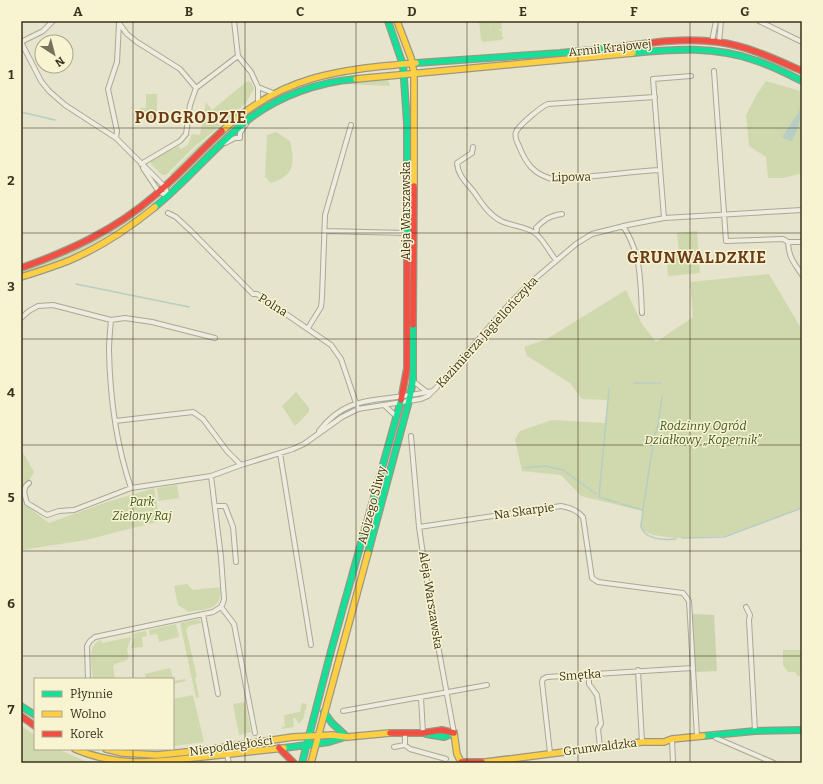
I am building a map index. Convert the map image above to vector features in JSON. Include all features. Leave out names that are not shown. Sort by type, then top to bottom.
[{"type":"street","points":[[53,21],[43,31],[21,42],[38,77],[49,91],[65,104],[116,138],[165,187],[168,196]]},
{"type":"street","points":[[234,21],[238,56],[251,72],[258,87],[258,102]]},
{"type":"street","name":"Aleja Warszawska","points":[[388,21],[403,65],[407,123],[406,368],[401,402]]},
{"type":"street","name":"Aleja Warszawska","points":[[397,21],[414,73],[413,381],[409,401]]},
{"type":"street","points":[[714,50],[712,41],[716,21]]},
{"type":"street","points":[[714,50],[719,42],[721,21]]},
{"type":"street","points":[[759,21],[802,42]]},
{"type":"street","points":[[118,22],[127,34],[136,42],[180,69],[196,88]]},
{"type":"street","points":[[116,138],[117,131],[108,89],[117,62],[119,37],[118,22]]},
{"type":"street","points":[[119,37],[127,34]]},
{"type":"street","name":"Armii Krajowej","points":[[21,268],[56,256],[95,238],[129,217],[160,192],[235,119],[258,102],[291,84],[325,74],[412,64],[560,53],[669,42],[712,41],[751,50],[802,72]]},
{"type":"street","name":"Armii Krajowej","points":[[21,277],[75,258],[126,229],[168,196],[249,120],[283,98],[314,86],[352,79],[654,50],[696,49],[738,54],[802,81]]},
{"type":"street","points":[[141,164],[180,141],[186,134],[190,105],[196,88],[238,56]]},
{"type":"street","points":[[714,71],[726,241],[783,239],[788,242],[802,242]]},
{"type":"street","points":[[664,218],[653,79],[691,76]]},
{"type":"street","points":[[258,87],[273,93]]},
{"type":"street","name":"Lipowa","points":[[655,97],[548,104],[542,106],[518,129],[515,136],[529,167],[544,177],[552,179],[660,170]]},
{"type":"street","points":[[308,328],[320,307],[322,297],[325,215],[351,125]]},
{"type":"street","points":[[473,147],[472,153],[457,163],[457,167],[465,183],[486,209],[500,220],[528,229],[535,233],[556,260]]},
{"type":"street","points":[[141,164],[146,174],[160,192],[168,196]]},
{"type":"street","name":"Kazimierza Jagiellończyka","points":[[318,432],[358,409],[421,399],[428,396],[511,302],[530,283],[556,260],[584,238],[592,234],[664,218],[802,210]]},
{"type":"street","name":"Polna","points":[[168,213],[190,231],[253,294],[257,294],[331,345],[341,359],[358,409]]},
{"type":"street","points":[[535,233],[537,230],[536,228],[551,215],[562,214]]},
{"type":"street","points":[[623,226],[637,258],[642,314]]},
{"type":"street","points":[[325,232],[406,233]]},
{"type":"street","points":[[788,242],[791,259],[802,275]]},
{"type":"street","points":[[21,318],[38,306],[53,305],[111,320],[125,318],[152,322],[215,338]]},
{"type":"street","points":[[111,320],[109,350],[114,421],[131,488]]},
{"type":"street","name":"Kazimierza Jagiellończyka","points":[[413,381],[427,392]]},
{"type":"street","name":"Kazimierza Jagiellończyka","points":[[318,432],[325,423],[342,409],[356,403],[433,391]]},
{"type":"street","name":"Alojzego Śliwy","points":[[310,763],[409,401]]},
{"type":"street","name":"Alojzego Śliwy","points":[[302,763],[401,402]]},
{"type":"street","points":[[384,405],[396,417]]},
{"type":"street","points":[[114,421],[191,412],[203,419],[227,450],[241,465]]},
{"type":"street","points":[[29,483],[25,486],[23,491],[27,503],[47,515],[59,511],[74,510],[131,488],[211,476],[304,444],[318,432]]},
{"type":"street","name":"Aleja Warszawska","points":[[411,436],[419,527],[430,602],[457,754],[461,763]]},
{"type":"street","points":[[280,453],[311,645]]},
{"type":"street","points":[[88,678],[87,646],[95,637],[213,612],[223,603],[221,557],[211,476]]},
{"type":"street","points":[[215,506],[225,506],[233,527],[236,562]]},
{"type":"street","name":"Na Skarpie","points":[[419,527],[561,506],[579,512],[583,517],[592,578],[598,582],[683,593],[689,601],[692,668]]},
{"type":"street","points":[[344,608],[353,604]]},
{"type":"street","points":[[220,607],[234,624],[255,733]]},
{"type":"street","points":[[746,607],[750,615],[749,620],[755,731]]},
{"type":"street","points":[[202,614],[218,694]]},
{"type":"street","points":[[692,668],[697,736]]},
{"type":"street","name":"Smętka","points":[[550,753],[542,682],[546,677],[638,670],[692,668]]},
{"type":"street","points":[[638,670],[644,742]]},
{"type":"street","points":[[589,674],[589,684],[597,695],[601,724],[598,729],[600,747]]},
{"type":"street","points":[[343,711],[422,698],[487,685]]},
{"type":"street","points":[[422,698],[423,733]]},
{"type":"street","points":[[21,706],[34,714]]},
{"type":"street","points":[[324,712],[332,723],[347,737],[423,733],[442,738],[454,733]]},
{"type":"street","points":[[21,716],[34,725]]},
{"type":"street","name":"Grunwaldzka","points":[[461,763],[644,742],[664,742],[672,739],[714,734],[802,730]]},
{"type":"street","points":[[405,733],[405,745]]},
{"type":"street","points":[[714,734],[716,738],[774,763]]},
{"type":"street","name":"Niepodległości","points":[[110,750],[123,753],[157,755],[309,736],[332,735],[347,737]]},
{"type":"street","name":"Niepodległości","points":[[81,750],[103,758],[130,763],[151,763],[315,744],[347,737]]},
{"type":"street","points":[[672,739],[673,763]]},
{"type":"street","points":[[394,747],[405,745],[410,749],[446,759]]},
{"type":"street","points":[[225,747],[229,763]]},
{"type":"street","points":[[279,748],[294,763]]},
{"type":"green space","points":[[479,21],[490,21],[490,29],[491,21],[501,21],[502,29],[499,29],[499,31],[502,30],[502,37],[505,37],[501,40],[483,42],[481,40]]},
{"type":"green space","points":[[388,80],[390,86],[343,84]]},
{"type":"green space","points":[[250,81],[254,88],[246,103],[196,145],[166,175],[162,175],[151,164],[151,160],[178,146],[181,149],[188,145],[192,134],[200,135],[206,102],[212,110],[246,82]]},
{"type":"green space","points":[[766,81],[802,92],[802,173],[784,178],[768,178],[766,157],[749,146],[746,115]]},
{"type":"green space","points":[[146,94],[157,94],[157,119],[139,119],[139,108],[146,108]]},
{"type":"green space","points":[[264,101],[266,104],[231,131],[179,182],[176,180],[229,128]]},
{"type":"green space","points":[[223,126],[172,176],[170,174],[198,146]]},
{"type":"green space","points":[[276,132],[290,141],[293,162],[289,172],[285,176],[271,183],[265,177],[267,135]]},
{"type":"green space","points":[[158,197],[132,220],[83,251],[21,275],[21,271],[58,257],[93,241],[127,221]]},
{"type":"green space","points":[[697,231],[700,273],[668,276],[666,254],[679,253],[677,233]]},
{"type":"green space","name":"Rodzinny Ogród Działkowy „Kopernik”","points":[[769,274],[802,330],[802,508],[724,536],[675,538],[653,535],[644,531],[640,526],[642,511],[581,496],[561,475],[522,471],[515,439],[520,431],[552,420],[605,423],[608,400],[582,399],[570,383],[527,356],[524,347],[547,339],[626,290],[642,324],[656,342],[693,317],[690,282]]},
{"type":"green space","points":[[296,392],[309,408],[309,412],[295,426],[282,406]]},
{"type":"green space","name":"Park Zielony Raj","points":[[21,449],[34,472],[22,493],[28,507],[49,523],[107,502],[154,488],[160,521],[86,540],[21,550]]},
{"type":"green space","points":[[177,485],[179,498],[159,501],[157,488]]},
{"type":"green space","points":[[187,584],[193,590],[220,587],[219,600],[208,609],[189,612],[178,605],[174,586]]},
{"type":"green space","points":[[692,614],[714,615],[717,671],[695,672]]},
{"type":"green space","points":[[199,619],[201,623],[189,626],[186,630],[197,677],[195,677],[199,697],[196,698],[180,623]]},
{"type":"green space","points":[[176,624],[179,637],[159,642],[157,634],[150,635],[149,630]]},
{"type":"green space","points":[[146,631],[147,636],[142,637],[143,647],[131,648],[135,633]]},
{"type":"green space","points":[[131,637],[127,650],[129,658],[113,666],[115,678],[93,678],[91,657],[93,647],[101,640],[102,643]]},
{"type":"green space","points":[[783,650],[802,650],[802,676],[798,676],[795,672],[788,672],[783,665]]},
{"type":"green space","points":[[170,668],[173,678],[146,678],[145,674]]},
{"type":"green space","points":[[185,679],[186,681],[174,684],[174,681]]},
{"type":"green space","points":[[193,695],[204,742],[174,746],[174,699]]},
{"type":"green space","points":[[245,702],[251,732],[239,735],[233,704]]},
{"type":"green space","points":[[302,703],[307,704],[303,719],[299,724],[295,718],[293,718],[294,727],[282,729],[282,727],[285,726],[284,715],[300,712]]},
{"type":"green space","points":[[21,726],[34,734],[34,750],[60,750],[89,763],[21,763]]},
{"type":"shaded area","points":[[799,107],[799,124],[792,141],[790,141],[782,137],[798,113]]},
{"type":"waterway","points":[[21,112],[55,120]]},
{"type":"waterway","points":[[76,284],[189,307]]},
{"type":"waterway","points":[[634,383],[661,383]]},
{"type":"waterway","points":[[609,389],[599,497],[619,503]]},
{"type":"waterway","points":[[643,510],[662,396]]},
{"type":"waterway","points":[[524,468],[545,466],[563,470],[596,494]]},
{"type":"waterway","points":[[622,504],[643,510],[641,527],[643,531],[651,537],[676,539]]},
{"type":"waterway","points":[[682,538],[724,537],[802,508]]},
{"type":"traffic: fast","points":[[388,21],[403,65],[407,123],[407,247]]},
{"type":"traffic: fast","points":[[416,63],[612,48]]},
{"type":"traffic: fast","points":[[633,53],[664,50],[724,52],[766,64],[802,81]]},
{"type":"traffic: fast","points":[[155,207],[179,186],[237,129],[273,103],[313,87],[327,83],[356,79]]},
{"type":"traffic: fast","points":[[368,553],[413,381],[413,325]]},
{"type":"traffic: fast","points":[[302,763],[331,651],[401,400]]},
{"type":"traffic: fast","points":[[21,706],[34,714]]},
{"type":"traffic: fast","points":[[324,712],[332,723],[347,737]]},
{"type":"traffic: fast","points":[[703,736],[755,731],[802,730]]},
{"type":"traffic: fast","points":[[426,734],[444,737],[454,733]]},
{"type":"traffic: fast","points":[[284,748],[329,742],[345,737]]},
{"type":"traffic: slow","points":[[397,21],[411,58],[414,73],[414,186]]},
{"type":"traffic: slow","points":[[356,79],[633,53]]},
{"type":"traffic: slow","points":[[222,131],[244,112],[289,87],[336,73],[416,63]]},
{"type":"traffic: slow","points":[[21,277],[80,256],[124,230],[155,207]]},
{"type":"traffic: slow","points":[[311,763],[368,553]]},
{"type":"traffic: slow","points":[[110,750],[123,753],[157,755],[206,750],[293,737],[332,735],[347,737],[390,733]]},
{"type":"traffic: slow","points":[[454,733],[457,754],[461,762]]},
{"type":"traffic: slow","points":[[478,763],[642,742],[664,742],[672,739],[703,736]]},
{"type":"traffic: slow","points":[[78,750],[107,759],[153,762],[284,748]]},
{"type":"traffic: jam","points":[[612,48],[678,40],[718,42],[751,50],[802,71]]},
{"type":"traffic: jam","points":[[21,268],[74,247],[124,219],[163,188],[222,131]]},
{"type":"traffic: jam","points":[[413,325],[414,186]]},
{"type":"traffic: jam","points":[[401,400],[407,368],[407,247]]},
{"type":"traffic: jam","points":[[21,716],[34,725]]},
{"type":"traffic: jam","points":[[390,733],[423,733],[442,730],[454,733]]},
{"type":"traffic: jam","points":[[279,748],[294,763]]},
{"type":"traffic: jam","points":[[461,762],[482,762]]},
{"type":"district","name":"PODGRODZIE","points":[[191,117]]},
{"type":"district","name":"GRUNWALDZKIE","points":[[697,257]]}]
